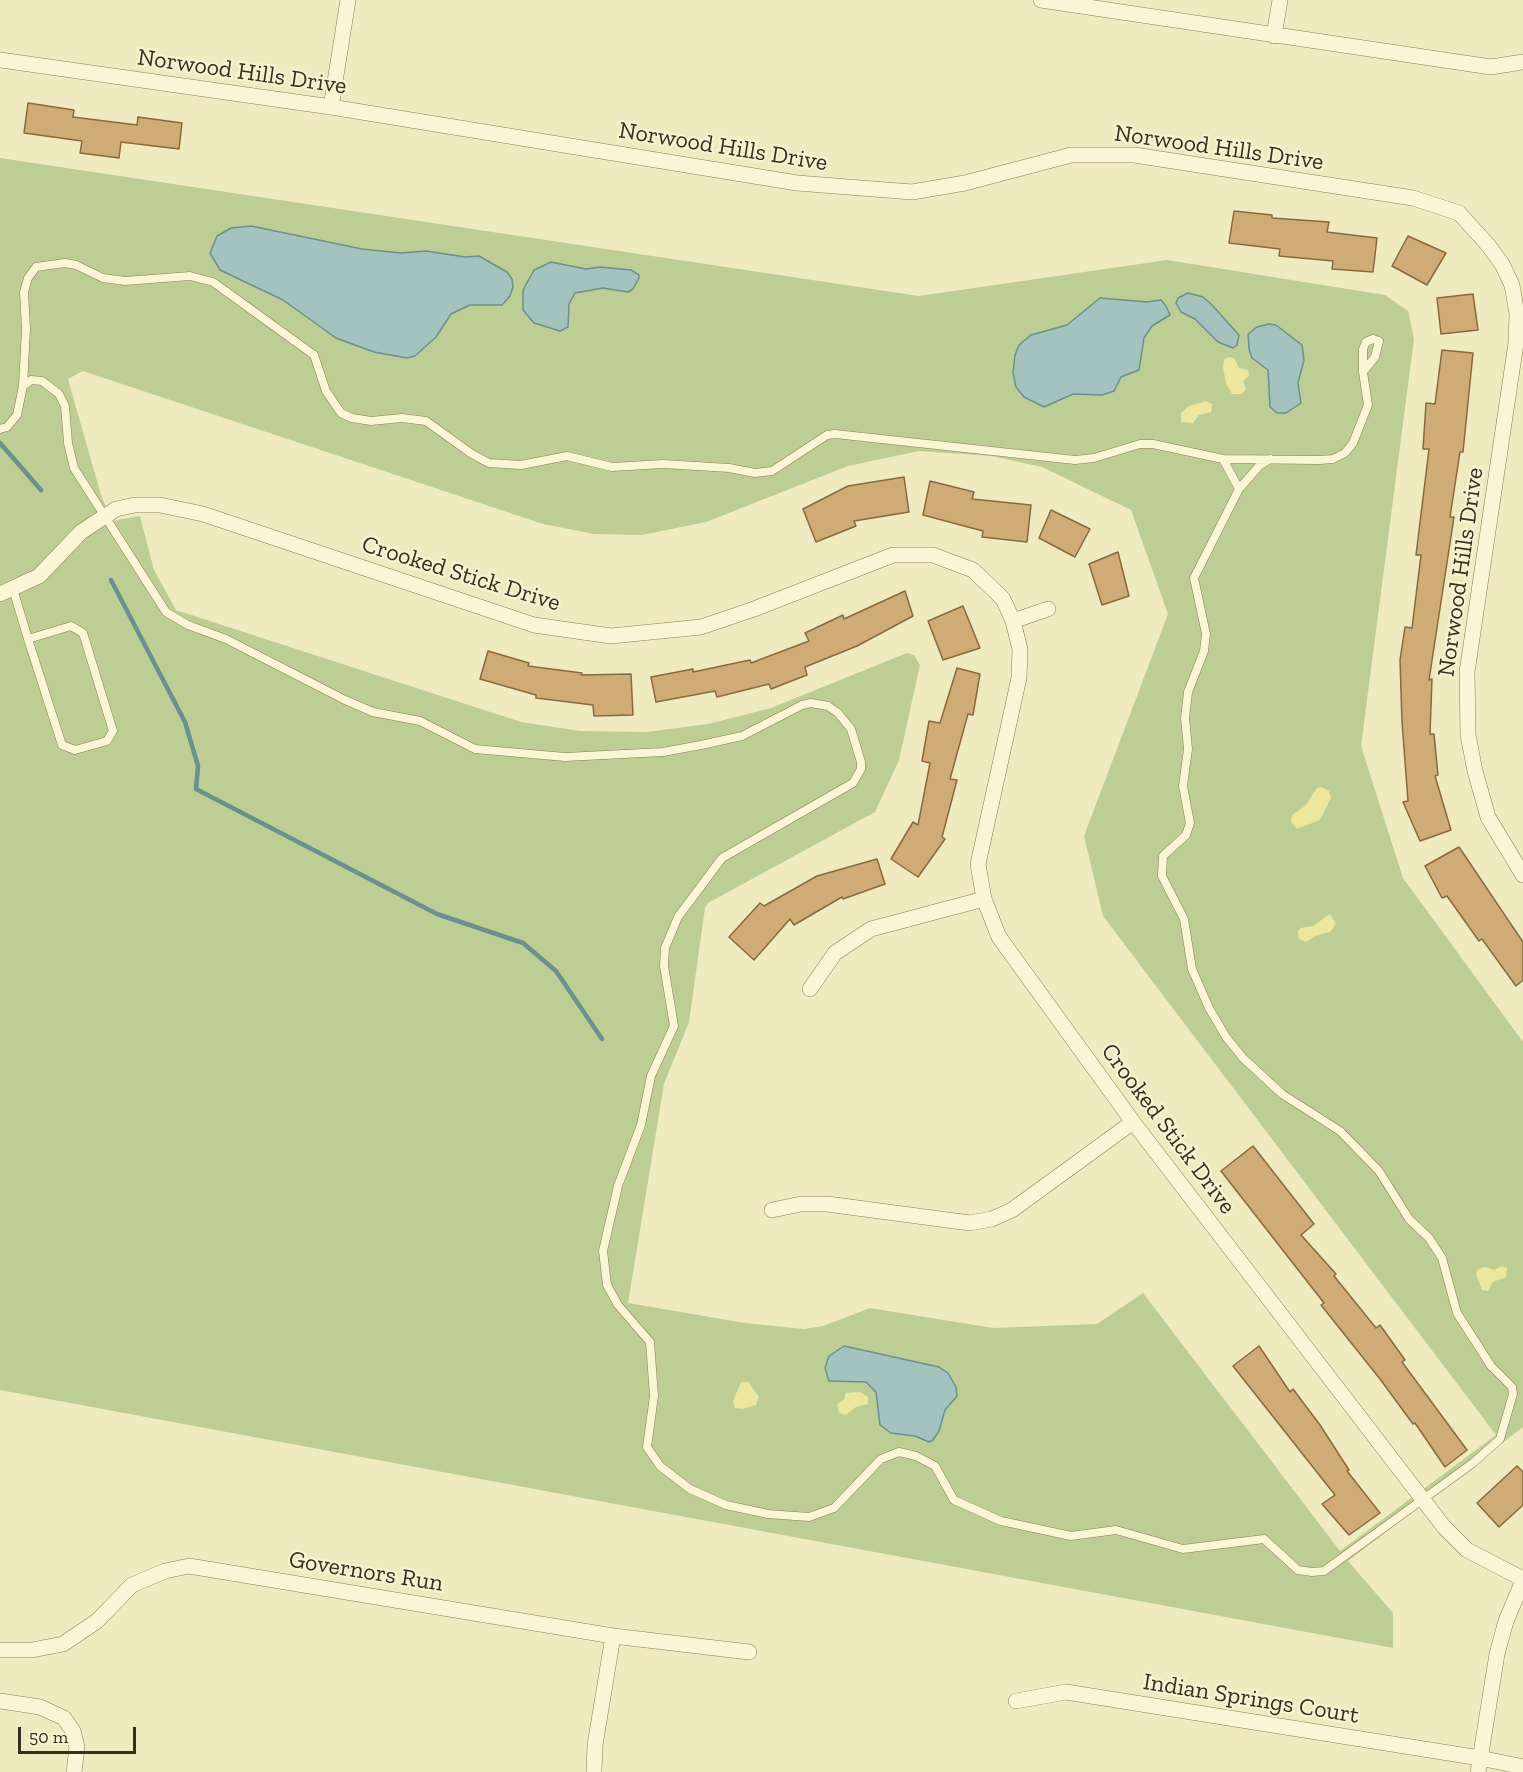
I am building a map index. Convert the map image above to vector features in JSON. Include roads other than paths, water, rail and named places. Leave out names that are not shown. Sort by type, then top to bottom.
[{"type":"street","points":[[331,107],[348,0]]},
{"type":"street","points":[[1041,0],[1491,67],[1523,62]]},
{"type":"street","points":[[1274,36],[1280,0]]},
{"type":"street","name":"Norwood Hills Drive","points":[[0,60],[331,107],[809,184],[912,192],[965,183],[1071,155],[1134,155],[1413,198],[1459,213],[1502,264],[1512,285],[1516,314],[1516,343],[1467,672],[1469,749],[1488,817],[1523,875]]},
{"type":"street","name":"Crooked Stick Drive","points":[[6,591],[39,576],[81,532],[116,509],[135,505],[160,505],[203,514],[534,625],[611,636],[701,627],[893,555],[933,555],[973,570],[1003,599],[1013,621],[1020,650],[1018,678],[978,864],[984,899],[999,937],[1132,1122],[1444,1527],[1467,1550],[1523,1580]]},
{"type":"street","points":[[1013,621],[1048,609]]},
{"type":"street","points":[[810,989],[835,953],[871,929],[984,899]]},
{"type":"street","points":[[772,1210],[801,1204],[827,1204],[970,1223],[992,1219],[1012,1210],[1132,1122]]},
{"type":"street","name":"Governors Run","points":[[0,1650],[32,1650],[63,1644],[97,1621],[132,1585],[165,1571],[189,1566],[613,1636],[749,1652]]},
{"type":"street","points":[[1479,1765],[1497,1654],[1506,1621],[1523,1580]]},
{"type":"street","points":[[594,1772],[595,1745],[613,1636]]},
{"type":"street","name":"Indian Springs Court","points":[[1016,1701],[1066,1692],[1479,1765],[1523,1767]]},
{"type":"street","points":[[0,1701],[40,1707],[64,1718],[73,1731],[77,1747],[74,1772]]},
{"type":"lane","points":[[0,429],[7,427],[17,415],[23,386],[25,285],[31,271],[36,267],[65,262],[103,278],[125,281],[190,276],[213,282],[314,355],[326,391],[341,413],[352,418],[371,421],[402,418],[426,421],[472,454],[489,463],[521,465],[567,456],[612,467],[663,464],[729,468],[755,473],[772,471],[827,435],[835,434],[1075,460],[1094,458],[1140,444],[1153,444],[1223,459],[1333,459],[1345,453],[1353,443],[1368,405],[1363,372]]},
{"type":"lane","points":[[23,386],[31,380],[42,381],[59,394],[65,406],[68,443],[74,468],[166,612],[188,625],[226,639],[373,712],[420,721],[475,749],[565,757],[663,752],[742,736],[802,705],[811,703],[833,709],[851,729],[861,762],[861,769],[852,783],[722,858],[678,917],[665,948],[664,966],[674,1026],[651,1076],[641,1125],[618,1186],[603,1251],[607,1285],[618,1305],[650,1342],[654,1396],[647,1446],[660,1466],[690,1489],[726,1505],[768,1514],[808,1517],[834,1509],[881,1459],[899,1452],[916,1456],[935,1466],[954,1500],[1001,1521],[1071,1536],[1116,1530],[1183,1549],[1264,1539],[1298,1570],[1312,1572],[1324,1571],[1424,1500],[1500,1439],[1512,1402],[1512,1387],[1491,1366],[1457,1313],[1442,1258],[1430,1238],[1409,1219],[1379,1170],[1340,1131],[1282,1094],[1243,1058],[1226,1037],[1209,1008],[1192,969],[1184,919],[1162,876],[1163,856],[1186,835],[1190,823],[1183,786],[1188,749],[1185,710],[1188,692],[1204,651],[1206,634],[1194,578],[1239,489],[1260,465],[1270,459]]},
{"type":"lane","points":[[1223,459],[1230,467],[1239,489]]},
{"type":"lane","points":[[6,591],[28,639],[62,745],[75,750],[107,741],[113,731],[83,633],[71,626],[28,639]]},
{"type":"water","points":[[251,226],[362,249],[401,253],[426,251],[465,257],[479,256],[507,272],[512,279],[513,287],[510,296],[502,305],[470,305],[451,314],[436,337],[415,356],[407,358],[374,352],[336,338],[283,300],[220,270],[210,253],[217,236],[231,228]]},
{"type":"water","points":[[551,262],[586,269],[600,267],[631,270],[639,275],[639,278],[633,289],[628,292],[603,288],[575,293],[569,304],[568,327],[560,331],[534,323],[523,310],[523,290],[534,270]]},
{"type":"water","points":[[1188,293],[1203,297],[1212,305],[1239,335],[1237,345],[1233,348],[1218,342],[1195,319],[1181,312],[1176,303],[1178,298]]},
{"type":"water","points":[[1100,298],[1147,302],[1161,300],[1166,306],[1170,315],[1152,326],[1144,338],[1139,370],[1121,377],[1114,391],[1102,395],[1073,394],[1044,407],[1024,397],[1016,387],[1013,373],[1015,355],[1019,345],[1031,335],[1067,325]]},
{"type":"water","points":[[1276,325],[1302,345],[1304,360],[1298,383],[1301,403],[1286,413],[1277,413],[1270,407],[1268,370],[1252,358],[1249,349],[1248,334],[1257,327]]},
{"type":"water","points":[[844,1346],[939,1367],[948,1373],[956,1387],[957,1396],[945,1410],[939,1431],[933,1440],[929,1442],[915,1436],[891,1433],[880,1425],[876,1392],[866,1382],[829,1381],[825,1368],[829,1356]]},
{"type":"waterway","points":[[0,443],[41,490]]},
{"type":"waterway","points":[[111,580],[185,722],[198,766],[196,789],[437,914],[523,943],[556,971],[602,1039]]}]
